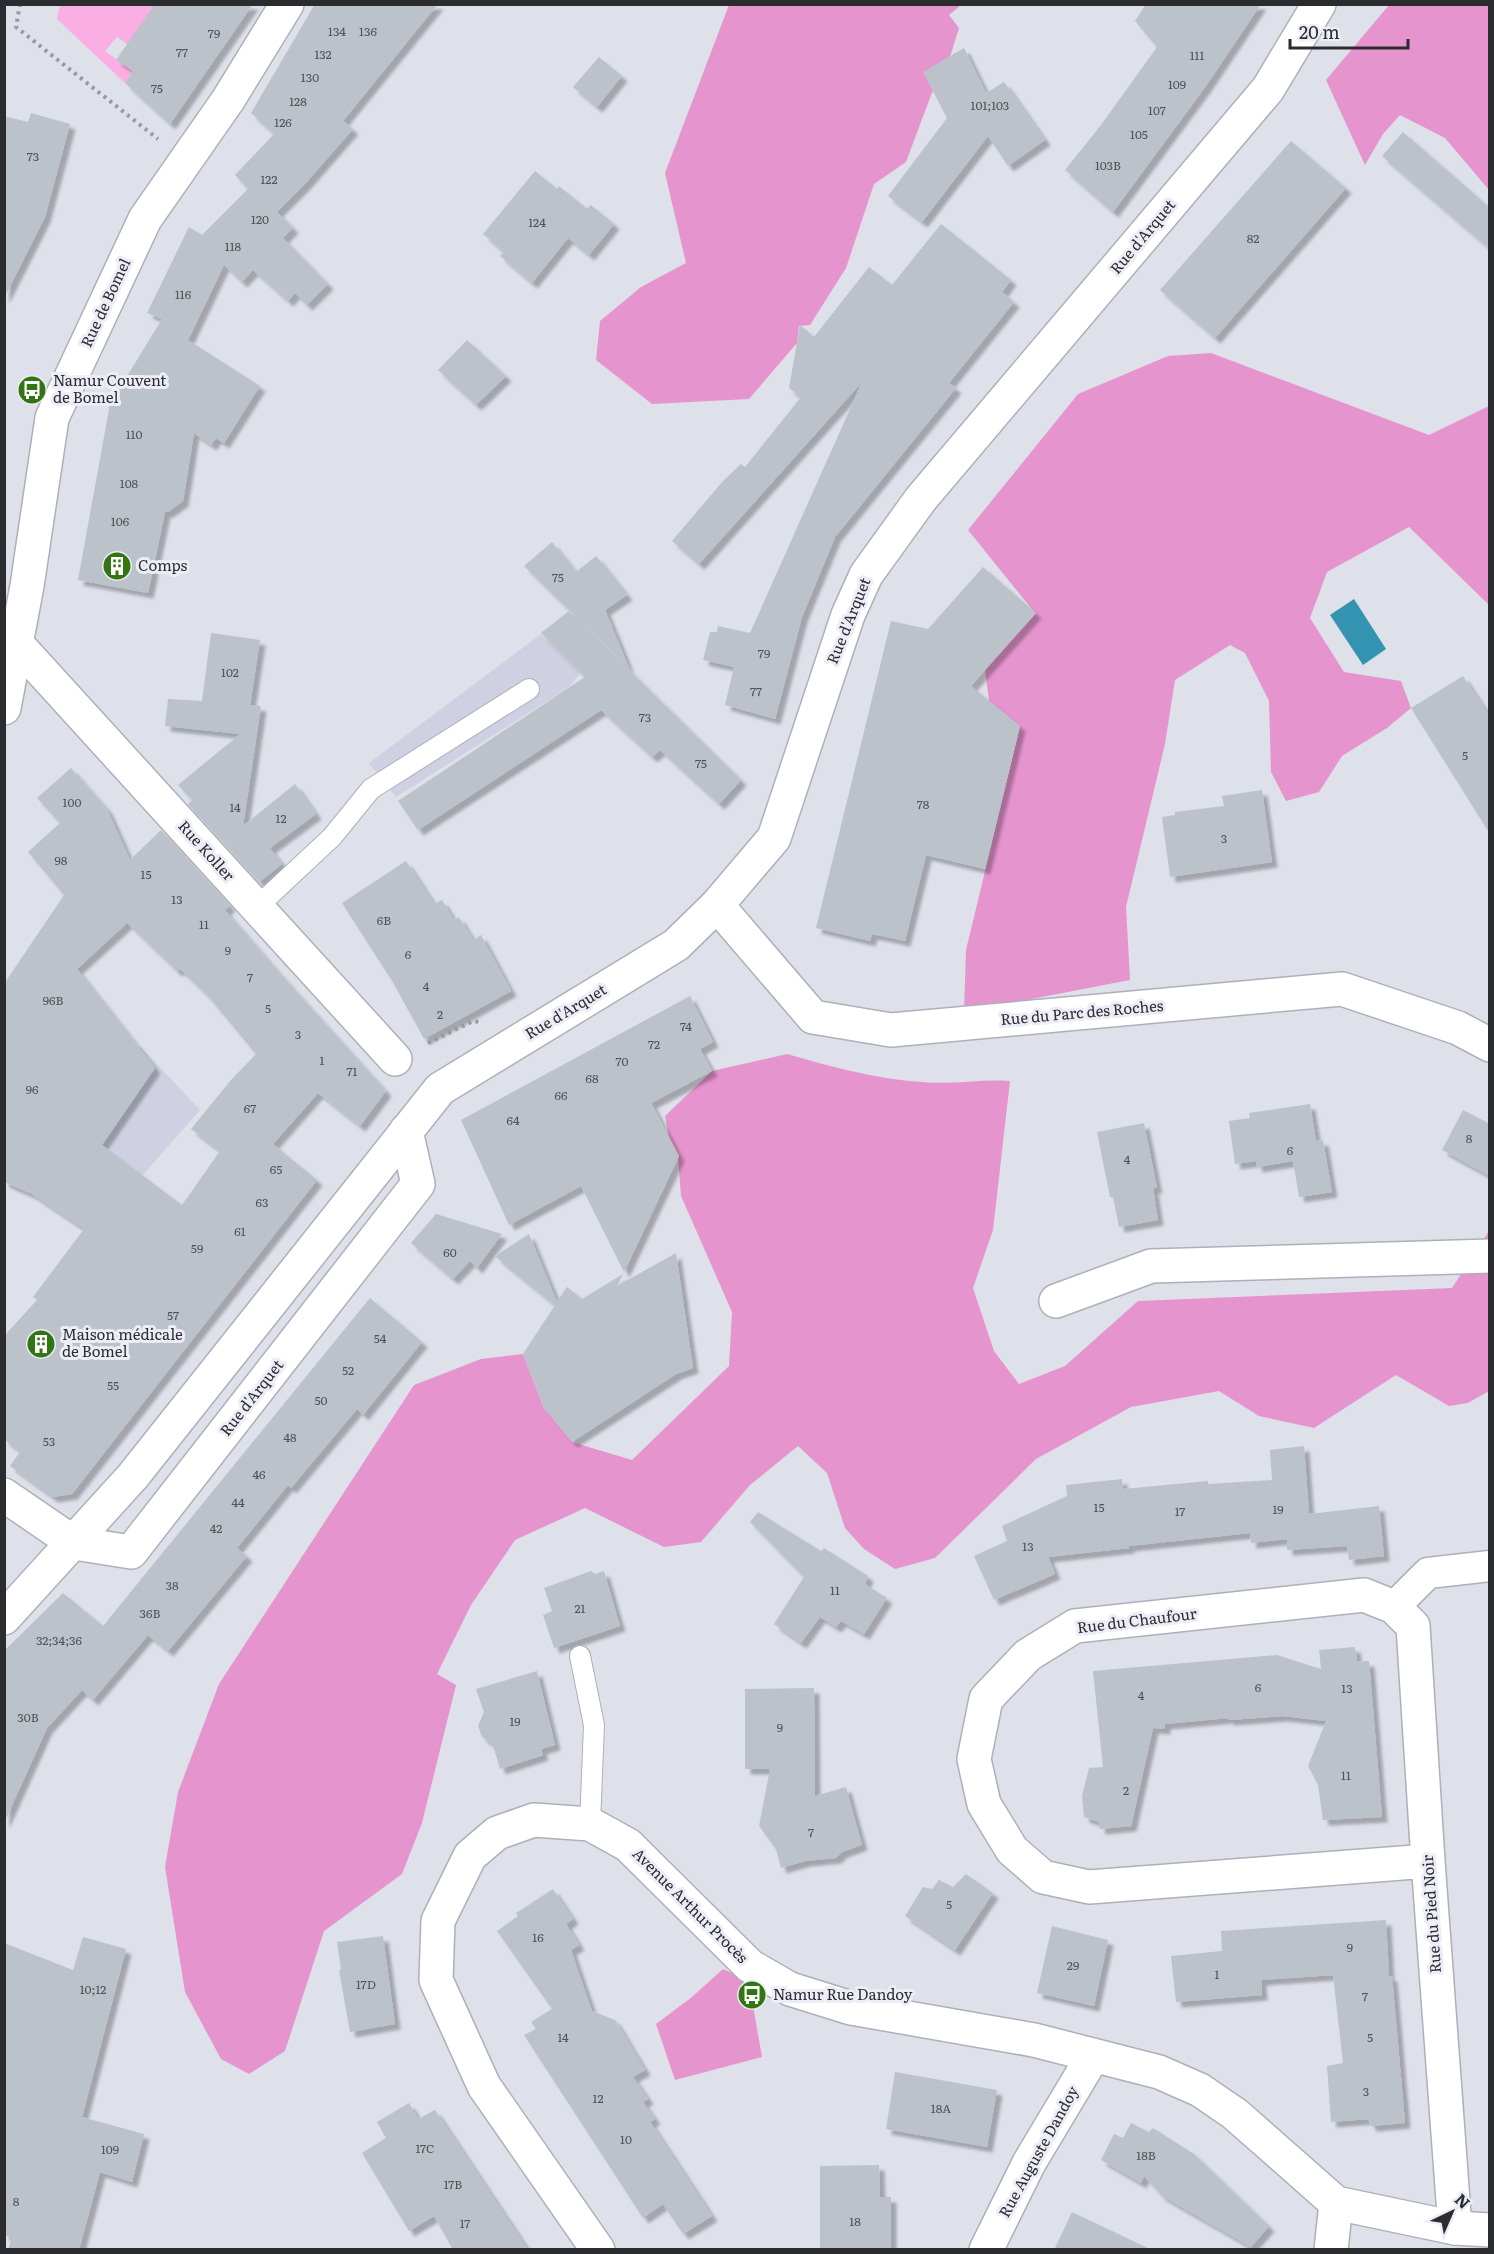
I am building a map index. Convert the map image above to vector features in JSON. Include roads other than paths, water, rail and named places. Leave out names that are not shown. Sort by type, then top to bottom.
[{"type":"street","name":"Rue de Bomel","points":[[4,708],[17,644],[52,418],[145,219],[228,100],[287,4]]},
{"type":"street","name":"Rue d'Arquet","points":[[4,1618],[133,1476],[440,1089],[676,945],[717,905],[774,838],[848,615],[866,575],[920,500],[1268,89],[1319,4]]},
{"type":"street","name":"Rue Koller","points":[[17,644],[395,1059]]},
{"type":"street","name":"Rue du Parc des Roches","points":[[717,905],[813,1017],[891,1030],[1342,989],[1458,1028],[1490,1045]]},
{"type":"street","name":"Rue d'Arquet","points":[[74,1543],[131,1552],[418,1184],[406,1131]]},
{"type":"street","points":[[1056,1301],[1151,1266],[1490,1256]]},
{"type":"street","points":[[4,1495],[74,1543]]},
{"type":"street","points":[[1394,1607],[1428,1573],[1490,1566]]},
{"type":"street","name":"Rue du Chaufour","points":[[1394,1607],[1364,1595],[1075,1626],[1028,1655],[986,1700],[974,1759],[984,1804],[1012,1850],[1043,1877],[1089,1887],[1428,1862]]},
{"type":"street","name":"Rue du Pied Noir","points":[[1394,1607],[1413,1626],[1455,2229]]},
{"type":"street","name":"Avenue Arthur Procès","points":[[598,2250],[484,2086],[436,1980],[438,1921],[470,1856],[497,1833],[534,1820],[591,1824],[628,1845],[750,1966],[790,1989],[851,2008],[1035,2040],[1159,2072],[1200,2090],[1235,2114],[1336,2203],[1455,2229],[1490,2230]]},
{"type":"street","name":"Rue Auguste Dandoy","points":[[986,2250],[1029,2163],[1094,2056]]},
{"type":"street","points":[[1330,2250],[1336,2203]]},
{"type":"lane","points":[[257,907],[332,837],[371,789],[529,689]]},
{"type":"lane","points":[[580,1656],[594,1725],[591,1824]]},
{"type":"water","points":[[1354,599],[1386,649],[1363,665],[1330,615]]},
{"type":"place","name":"Namur Couvent de Bomel","points":[[32,390]]},
{"type":"place","name":"Comps","points":[[117,566]]},
{"type":"place","name":"Maison médicale de Bomel","points":[[41,1344]]},
{"type":"place","name":"Namur Rue Dandoy","points":[[752,1995]]}]
